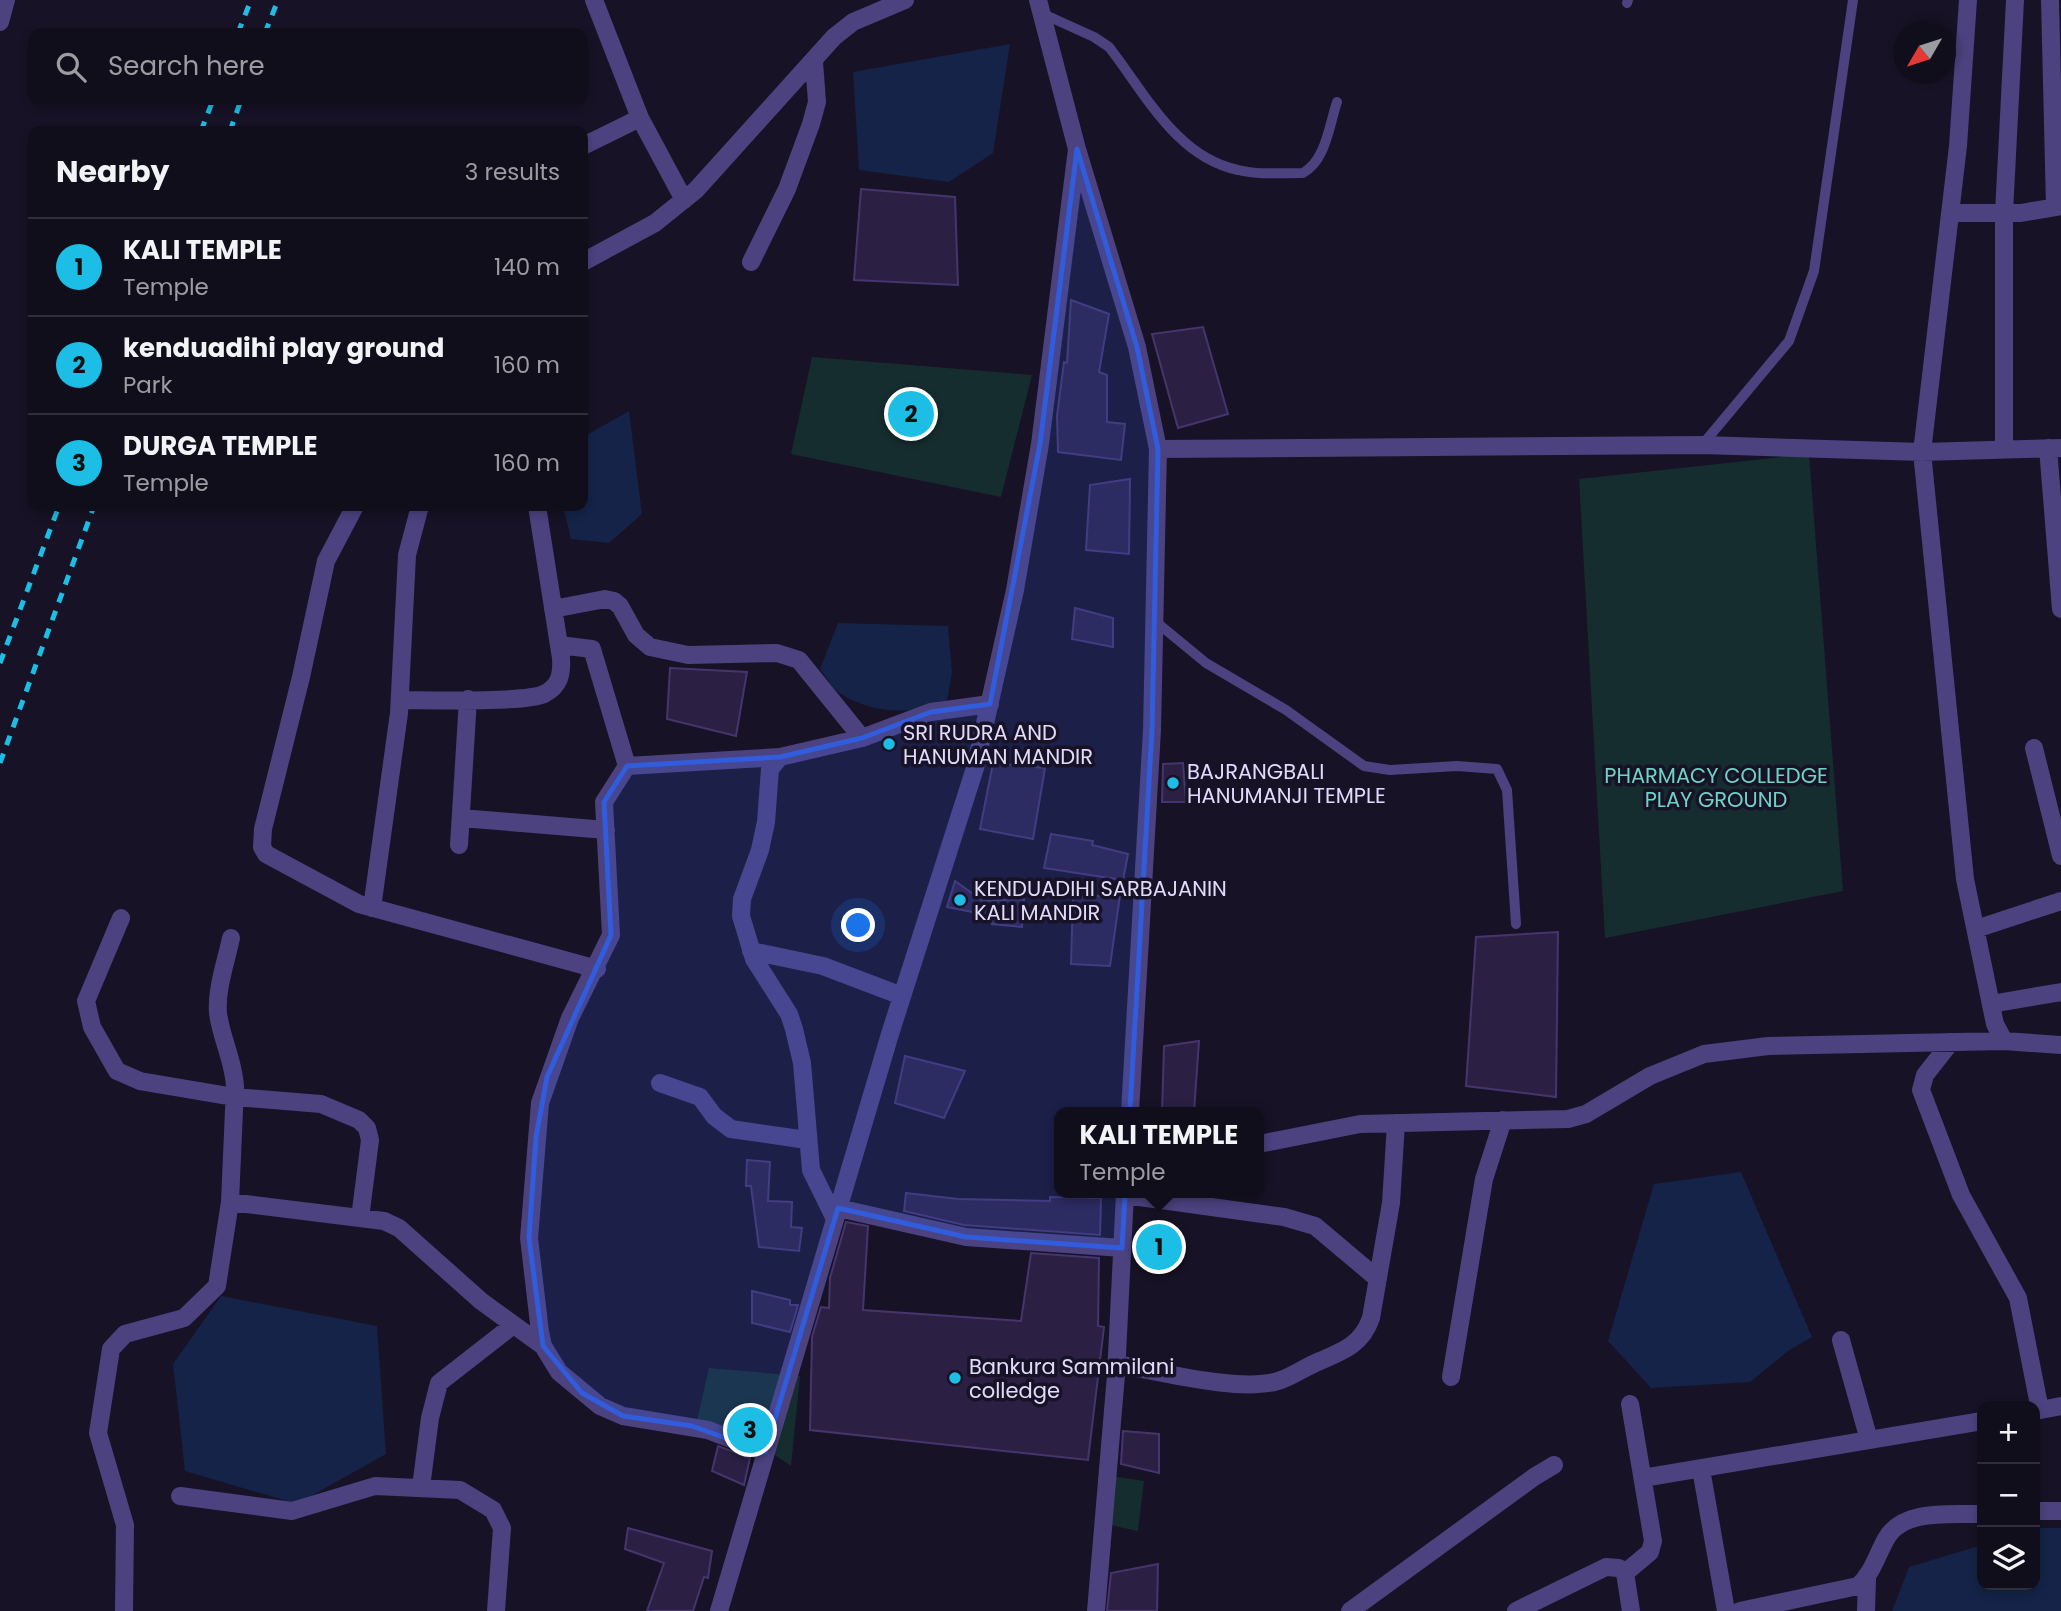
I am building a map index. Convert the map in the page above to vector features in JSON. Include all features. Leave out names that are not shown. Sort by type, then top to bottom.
[{"type":"street","points":[[0,22],[6,0]]},
{"type":"street","points":[[594,0],[640,118],[684,200]]},
{"type":"street","points":[[588,259],[655,223],[684,200],[730,155],[834,37],[853,22],[905,0]]},
{"type":"street","points":[[1968,0],[1950,213],[1922,452],[1965,879],[1991,1004],[1999,1036],[2004,1041]]},
{"type":"street","points":[[2004,449],[2004,213],[2015,0]]},
{"type":"street","points":[[1950,213],[2004,213],[2058,207],[2050,0]]},
{"type":"street","points":[[1039,7],[1077,149],[1137,347],[1158,449],[1152,730],[1130,1107]]},
{"type":"street","points":[[751,262],[787,189],[811,124],[817,102],[814,62]]},
{"type":"street","points":[[588,144],[640,118]]},
{"type":"street","points":[[719,1611],[836,1213],[975,768],[1015,590],[1040,444],[1077,149]]},
{"type":"street","points":[[1158,449],[1703,445],[1922,452],[2054,448],[2061,609]]},
{"type":"street","points":[[352,511],[326,561],[261,839],[266,854],[372,908],[597,969]]},
{"type":"street","points":[[372,908],[401,700],[407,555],[419,511]]},
{"type":"street","points":[[401,700],[542,695],[556,686],[562,674],[559,645],[538,511]]},
{"type":"street","points":[[554,609],[605,599],[614,601],[642,643],[669,652],[789,655],[806,666],[862,738]]},
{"type":"street","points":[[559,645],[592,649],[627,766],[604,802],[613,921],[611,936],[597,969],[570,1018],[540,1104],[529,1238],[543,1346],[559,1372],[582,1392],[612,1412],[692,1426],[765,1452]]},
{"type":"street","points":[[460,845],[468,699]]},
{"type":"street","points":[[627,766],[780,757],[862,738],[931,712],[989,704]]},
{"type":"street","points":[[2034,748],[2061,856]]},
{"type":"street","points":[[780,757],[770,769],[766,822],[760,850],[742,899],[741,916],[751,951],[789,1014],[794,1029],[802,1063],[807,1140],[816,1185],[836,1213],[966,1237],[1122,1248]]},
{"type":"street","points":[[461,818],[606,830]]},
{"type":"street","points":[[1976,929],[2061,901]]},
{"type":"street","points":[[121,918],[86,1001],[92,1027],[117,1071],[140,1081],[235,1097],[321,1104],[346,1113],[367,1128],[370,1140],[360,1218]]},
{"type":"street","points":[[124,1611],[125,1525],[98,1433],[111,1349],[125,1334],[184,1318],[210,1295],[220,1274],[230,1202],[235,1073],[218,1016],[218,999],[231,938]]},
{"type":"street","points":[[751,951],[823,966],[902,996]]},
{"type":"street","points":[[1991,1004],[2061,992]]},
{"type":"street","points":[[1264,1143],[1331,1127],[1568,1119],[1586,1114],[1650,1076],[1704,1054],[1768,1046],[2004,1041],[2061,1045]]},
{"type":"street","points":[[1951,1042],[1925,1075],[1921,1090],[1961,1195],[2018,1298],[2035,1401]]},
{"type":"street","points":[[660,1083],[700,1097],[714,1116],[731,1129],[807,1140]]},
{"type":"street","points":[[1451,1377],[1484,1179],[1503,1120]]},
{"type":"street","points":[[1116,1364],[1239,1385],[1281,1380],[1357,1343],[1368,1325],[1378,1279],[1391,1203],[1396,1123]]},
{"type":"street","points":[[1096,1611],[1116,1364],[1125,1198]]},
{"type":"street","points":[[1153,1198],[1284,1217],[1315,1226],[1378,1279]]},
{"type":"street","points":[[230,1202],[384,1221],[412,1237],[481,1301],[543,1346]]},
{"type":"street","points":[[421,1487],[430,1418],[439,1383],[512,1326]]},
{"type":"street","points":[[1841,1340],[1869,1440]]},
{"type":"street","points":[[1625,1573],[1650,1552],[1653,1541],[1630,1404]]},
{"type":"street","points":[[2040,1410],[2061,1406]]},
{"type":"street","points":[[1643,1478],[1977,1422]]},
{"type":"street","points":[[1350,1611],[1554,1465]]},
{"type":"street","points":[[1701,1469],[1726,1611]]},
{"type":"street","points":[[180,1496],[292,1511],[374,1486],[460,1490],[485,1504],[499,1517],[502,1528],[496,1611]]},
{"type":"street","points":[[2040,1511],[2061,1511]]},
{"type":"street","points":[[1866,1611],[1867,1579],[1886,1539],[1899,1524],[1914,1517],[1977,1514]]},
{"type":"street","points":[[1516,1611],[1606,1567],[1619,1568],[1625,1573],[1631,1611]]},
{"type":"street","points":[[1740,1611],[1851,1590],[1867,1579]]},
{"type":"lane","points":[[1703,445],[1789,341],[1805,300],[1814,271],[1853,0]]},
{"type":"lane","points":[[1039,7],[1109,47],[1180,140],[1214,163],[1237,170],[1303,173],[1318,161],[1336,102]]},
{"type":"lane","points":[[1154,621],[1206,663],[1286,710],[1364,766],[1377,770],[1457,766],[1497,769],[1507,790],[1516,924]]},
{"type":"highlighted area","points":[[1077,149],[1137,347],[1158,449],[1152,730],[1122,1248],[966,1237],[838,1208],[765,1452],[692,1426],[623,1416],[582,1393],[543,1346],[529,1238],[536,1137],[547,1077],[611,935],[604,802],[627,766],[780,757],[862,738],[931,712],[990,704],[1040,444]]},
{"type":"green space","points":[[812,357],[1032,375],[1001,497],[791,454]]},
{"type":"green space","name":"PHARMACY COLLEDGE PLAY GROUND","points":[[1809,454],[1843,891],[1605,938],[1579,479]]},
{"type":"green space","points":[[709,1368],[800,1376],[791,1466],[760,1445],[697,1420]]},
{"type":"green space","points":[[1111,1476],[1144,1481],[1138,1531],[1110,1525]]},
{"type":"water","points":[[1010,44],[993,153],[949,182],[859,170],[853,72]]},
{"type":"water","points":[[629,411],[642,514],[609,543],[571,539],[564,511],[588,511],[588,434]]},
{"type":"water","points":[[838,623],[948,626],[952,672],[947,701],[920,709],[879,709],[853,701],[838,692],[820,669]]},
{"type":"water","points":[[1741,1172],[1812,1337],[1788,1351],[1750,1382],[1651,1388],[1608,1341],[1654,1184]]},
{"type":"water","points":[[221,1296],[377,1326],[386,1454],[297,1504],[185,1471],[173,1364]]},
{"type":"water","points":[[2040,1528],[2061,1528],[2061,1611],[1892,1611],[1909,1567],[1977,1547],[1977,1590],[2040,1590]]},
{"type":"building","points":[[861,189],[955,197],[958,285],[854,280]]},
{"type":"building","points":[[1071,300],[1109,314],[1099,372],[1107,375],[1107,422],[1125,424],[1121,460],[1058,452],[1057,416],[1064,362],[1067,363]]},
{"type":"building","points":[[1203,327],[1228,414],[1178,428],[1152,334]]},
{"type":"building","points":[[1130,479],[1129,554],[1086,550],[1090,485]]},
{"type":"building","points":[[1075,608],[1113,618],[1113,647],[1072,639]]},
{"type":"building","points":[[670,668],[747,672],[736,736],[667,719]]},
{"type":"building","points":[[993,763],[1045,768],[1033,839],[980,829]]},
{"type":"building","name":"BAJRANGBALI HANUMANJI TEMPLE","points":[[1183,763],[1186,802],[1162,802],[1163,764]]},
{"type":"building","points":[[1051,834],[1093,841],[1092,845],[1128,854],[1123,880],[1044,868]]},
{"type":"building","points":[[955,881],[983,901],[1024,899],[1022,927],[992,924],[992,916],[947,907]]},
{"type":"building","points":[[1120,895],[1110,966],[1071,964],[1073,897]]},
{"type":"building","points":[[1558,932],[1556,1097],[1466,1086],[1476,937]]},
{"type":"building","points":[[1199,1041],[1194,1107],[1162,1107],[1164,1046]]},
{"type":"building","points":[[905,1056],[965,1071],[944,1118],[895,1103]]},
{"type":"building","points":[[747,1160],[770,1162],[768,1201],[792,1202],[791,1227],[802,1228],[799,1251],[759,1247],[751,1186],[746,1186]]},
{"type":"building","points":[[906,1193],[958,1199],[1050,1201],[1050,1197],[1101,1198],[1100,1235],[964,1225],[904,1211]]},
{"type":"building","name":"Bankura Sammilani colledge","points":[[846,1222],[868,1226],[863,1310],[1021,1321],[1031,1253],[1099,1258],[1098,1326],[1104,1327],[1088,1460],[810,1430],[812,1337],[821,1307],[829,1308],[830,1278]]},
{"type":"building","points":[[1144,1239],[1173,1239],[1176,1266],[1144,1266]]},
{"type":"building","points":[[752,1291],[790,1300],[790,1305],[798,1305],[790,1332],[752,1323]]},
{"type":"building","points":[[754,1404],[760,1406],[754,1436],[742,1431]]},
{"type":"building","points":[[1123,1431],[1159,1434],[1159,1473],[1121,1464]]},
{"type":"building","points":[[718,1446],[750,1458],[744,1485],[712,1471]]},
{"type":"building","points":[[628,1528],[712,1551],[708,1578],[704,1577],[693,1611],[647,1611],[664,1563],[625,1549]]},
{"type":"building","points":[[1158,1564],[1157,1611],[1107,1611],[1111,1573]]},
{"type":"railway","points":[[240,28],[251,0]]},
{"type":"railway","points":[[267,28],[278,0]]},
{"type":"railway","points":[[203,126],[211,105]]},
{"type":"railway","points":[[232,126],[239,105]]},
{"type":"railway","points":[[0,663],[57,511]]},
{"type":"railway","points":[[0,763],[92,511]]},
{"type":"place","name":"kenduadihi play ground","points":[[911,414]]},
{"type":"place","name":"SRI RUDRA AND HANUMAN MANDIR","points":[[889,744]]},
{"type":"place","name":"BAJRANGBALI HANUMANJI TEMPLE","points":[[1173,783]]},
{"type":"place","name":"KENDUADIHI SARBAJANIN KALI MANDIR","points":[[960,900]]},
{"type":"place","name":"KALI TEMPLE","points":[[1159,1247]]},
{"type":"place","name":"Bankura Sammilani colledge","points":[[955,1378]]},
{"type":"place","name":"DURGA TEMPLE","points":[[750,1430]]}]
